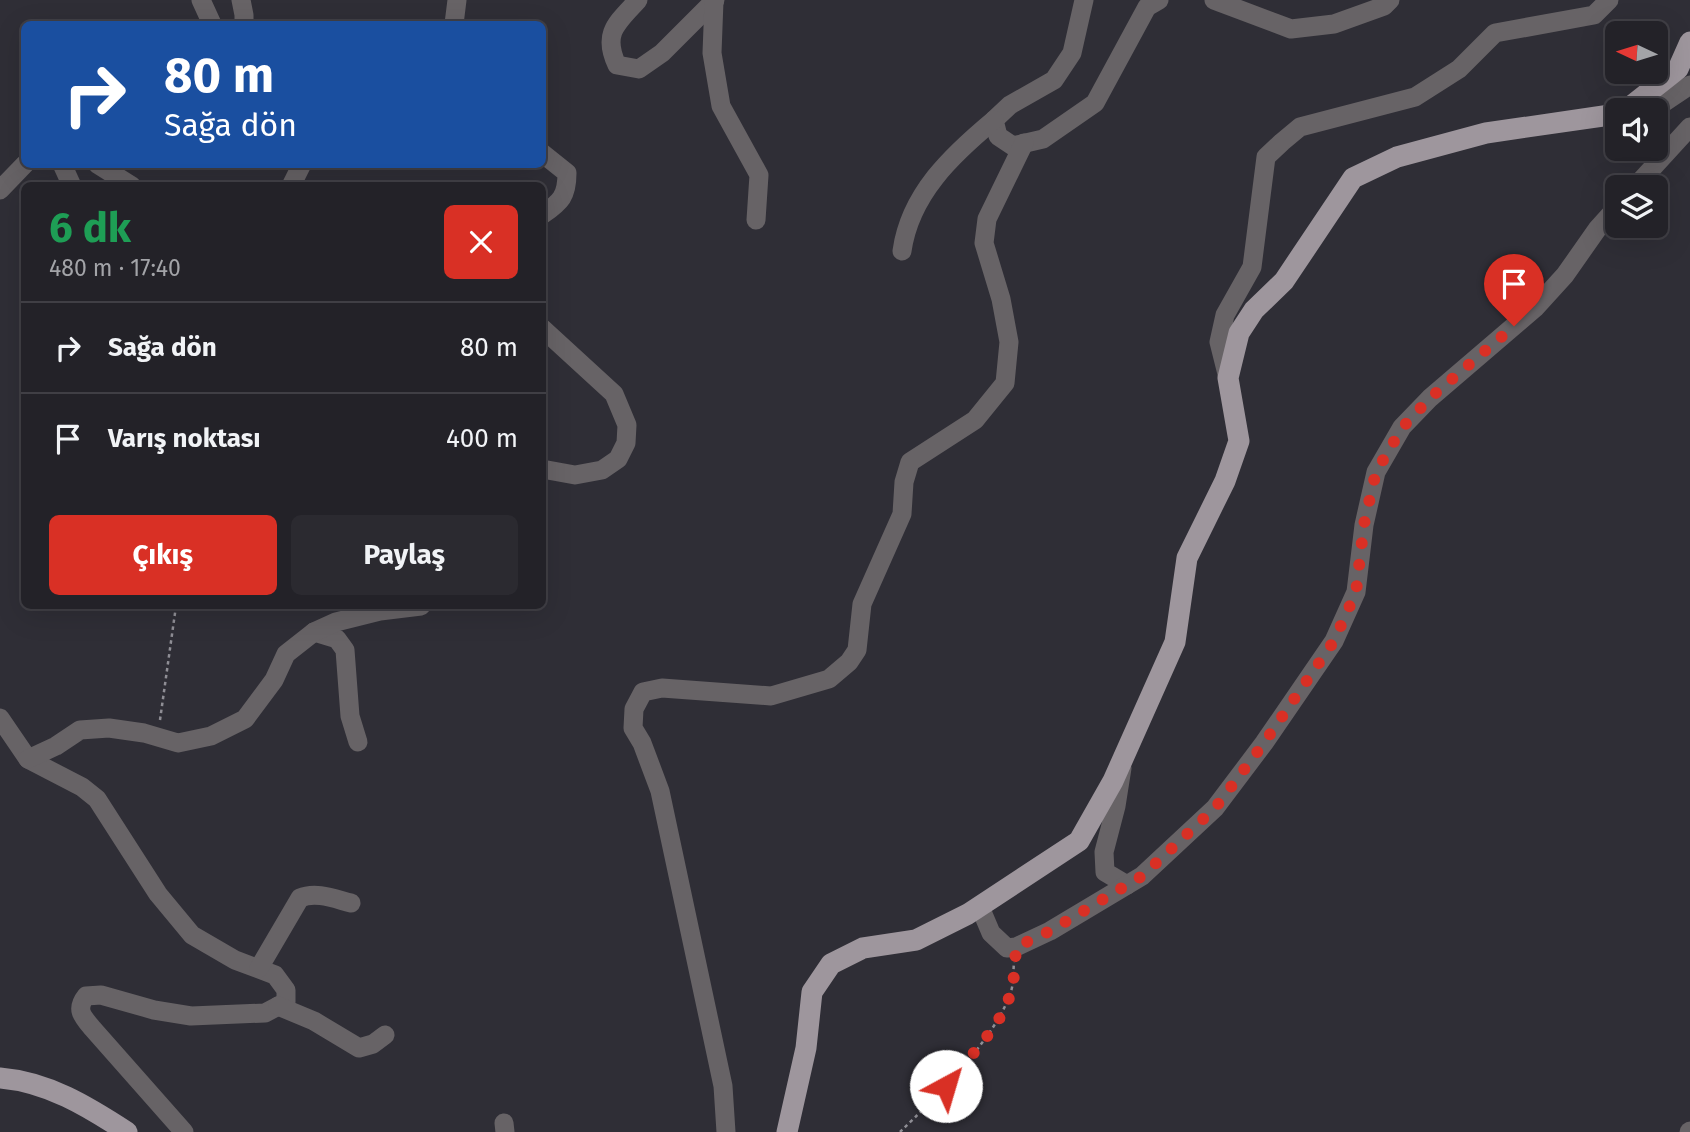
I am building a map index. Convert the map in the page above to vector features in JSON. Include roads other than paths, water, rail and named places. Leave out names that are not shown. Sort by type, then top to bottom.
[{"type":"main road","points":[[1641,98],[1678,69],[1690,42]]},
{"type":"main road","points":[[786,1132],[806,1048],[812,992],[831,964],[863,948],[916,940],[980,907],[1079,841],[1123,758],[1175,642],[1187,558],[1225,481],[1239,441],[1228,378],[1239,333],[1254,310],[1284,281],[1353,178],[1397,157],[1486,133],[1605,116]]},
{"type":"main road","points":[[0,1078],[19,1080],[78,1100],[127,1132]]},
{"type":"street","points":[[201,0],[211,21]]},
{"type":"street","points":[[241,0],[244,21]]},
{"type":"street","points":[[454,21],[457,0]]},
{"type":"street","points":[[638,0],[612,28],[610,49],[617,65],[639,69],[662,53],[714,0]]},
{"type":"street","points":[[714,0],[712,52],[721,106],[759,175],[756,220]]},
{"type":"street","points":[[902,251],[905,230],[915,205],[955,153],[1010,105],[1054,80],[1072,53],[1084,0]]},
{"type":"street","points":[[994,120],[998,136],[1013,146],[1043,139],[1095,103],[1147,6],[1158,0]]},
{"type":"street","points":[[1214,0],[1291,29],[1334,24],[1384,6],[1390,0]]},
{"type":"street","points":[[1228,378],[1219,342],[1225,316],[1252,267],[1266,158],[1282,142],[1300,127],[1415,97],[1459,69],[1494,33],[1594,15],[1609,0]]},
{"type":"street","points":[[1668,100],[1690,85]]},
{"type":"street","points":[[1646,175],[1690,127]]},
{"type":"street","points":[[726,1132],[723,1086],[660,792],[642,743],[633,728],[634,709],[643,692],[662,688],[771,696],[829,679],[849,662],[857,650],[862,604],[902,514],[904,482],[909,462],[975,420],[1005,383],[1009,342],[1001,299],[984,243],[987,219],[1024,143]]},
{"type":"street","points":[[546,156],[566,173],[567,190],[558,204],[546,212]]},
{"type":"street","points":[[103,168],[126,182]]},
{"type":"street","points":[[0,190],[26,172]]},
{"type":"street","points":[[980,907],[991,933],[1007,948],[1016,947],[1050,931],[1142,876],[1215,808],[1264,743],[1334,641],[1356,592],[1364,524],[1376,472],[1402,428],[1430,398],[1535,308],[1565,275],[1605,220]]},
{"type":"street","points":[[546,332],[614,394],[627,425],[626,443],[618,459],[602,470],[575,475],[546,470]]},
{"type":"street","points":[[28,759],[80,730],[109,728],[178,743],[211,736],[246,719],[274,681],[286,654],[314,632],[336,622],[396,609]]},
{"type":"street","points":[[314,632],[337,639],[345,650],[350,716],[358,742]]},
{"type":"street","points":[[0,718],[28,759],[82,787],[97,799],[158,894],[192,935],[235,960],[275,975],[286,990],[286,1002],[265,1013],[191,1016],[154,1010],[101,995],[86,996],[80,1004],[80,1013],[93,1030],[184,1132]]},
{"type":"street","points":[[1123,758],[1116,806],[1104,852],[1105,872],[1127,885]]},
{"type":"street","points":[[259,968],[300,898],[307,895],[323,896],[351,903]]},
{"type":"street","points":[[278,1006],[314,1021],[359,1048],[373,1044],[385,1035]]}]
